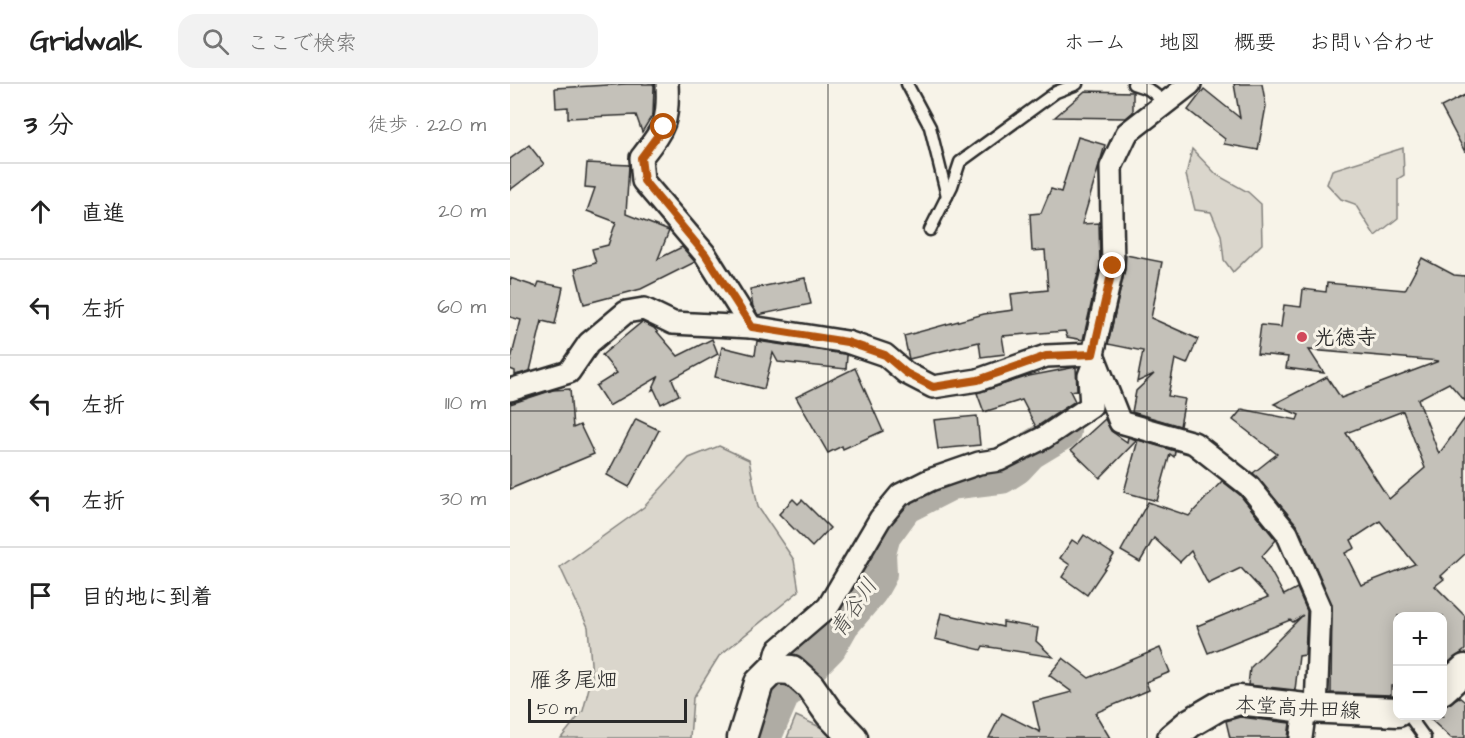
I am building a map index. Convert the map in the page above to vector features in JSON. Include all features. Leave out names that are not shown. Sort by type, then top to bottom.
[{"type":"main road","points":[[1447,686],[1465,669]]},
{"type":"main road","points":[[742,738],[759,683],[792,675],[853,738]]},
{"type":"main road","name":"本堂高井田線","points":[[1172,738],[1190,723],[1219,706],[1239,700],[1310,708],[1393,712]]},
{"type":"street","points":[[667,84],[668,110],[664,127],[641,158],[644,181],[705,254],[752,327]]},
{"type":"street","points":[[792,675],[778,650],[828,607],[880,519],[900,495],[930,480],[969,466],[999,460],[1045,437],[1091,406],[1089,376],[1113,266],[1111,167],[1127,133],[1190,84]]},
{"type":"street","points":[[510,390],[569,372],[589,343],[626,312],[644,309],[673,323],[752,327],[847,342],[885,355],[906,373],[933,387],[978,380],[1046,356],[1094,357]]},
{"type":"street","points":[[1094,357],[1120,422],[1194,443],[1249,486],[1287,533],[1320,609],[1310,708],[1301,738]]},
{"type":"lane","points":[[907,84],[930,127],[947,196]]},
{"type":"lane","points":[[930,230],[947,196],[960,162],[1056,92],[1077,84]]},
{"type":"lane","points":[[1133,84],[1148,89],[1165,102]]},
{"type":"lane","points":[[1412,720],[1425,738]]},
{"type":"shaded area","points":[[1403,148],[1404,175],[1398,179],[1398,218],[1375,236],[1355,204],[1341,199],[1327,184],[1332,170]]},
{"type":"shaded area","points":[[1192,149],[1217,175],[1248,192],[1261,204],[1262,244],[1233,272],[1224,260],[1221,235],[1211,212],[1195,210],[1186,175]]},
{"type":"shaded area","points":[[719,446],[749,460],[758,507],[794,560],[799,591],[719,656],[693,698],[690,738],[561,738],[583,711],[592,676],[588,627],[560,567],[644,507],[689,458]]},
{"type":"shaded area","points":[[796,716],[844,738],[787,738]]},
{"type":"building","points":[[653,84],[654,86],[653,114],[642,132],[636,115],[568,118],[568,107],[556,108],[555,88]]},
{"type":"building","points":[[1234,84],[1262,84],[1266,106],[1258,150],[1224,144],[1225,139],[1188,110],[1204,89],[1240,118]]},
{"type":"building","points":[[1085,91],[1133,92],[1133,112],[1126,118],[1055,117]]},
{"type":"building","points":[[1465,95],[1465,152],[1441,107]]},
{"type":"building","points":[[1078,137],[1105,145],[1082,224],[1099,223],[1100,265],[1083,340],[1067,337],[1065,331],[1002,336],[1005,354],[981,357],[979,342],[909,359],[904,336],[984,314],[1013,310],[1011,294],[1048,290],[1045,250],[1032,251],[1030,214],[1041,213],[1051,189],[1061,192]]},
{"type":"building","points":[[529,145],[544,164],[510,190],[510,159]]},
{"type":"building","points":[[587,163],[629,165],[626,214],[669,231],[658,259],[682,247],[695,262],[641,289],[584,304],[575,269],[596,263],[592,249],[608,245],[616,222],[587,211],[595,188],[585,187]]},
{"type":"building","points":[[1126,255],[1162,262],[1151,318],[1198,339],[1187,364],[1175,359],[1168,396],[1185,399],[1180,426],[1132,412],[1136,391],[1154,374],[1137,382],[1143,351],[1108,344]]},
{"type":"building","points":[[1422,258],[1454,275],[1465,276],[1465,401],[1449,383],[1418,399],[1439,454],[1465,418],[1465,554],[1441,576],[1444,579],[1435,586],[1465,616],[1465,650],[1447,664],[1447,612],[1393,612],[1391,695],[1331,693],[1332,604],[1297,525],[1253,473],[1277,454],[1233,420],[1242,409],[1297,420],[1299,415],[1274,404],[1327,377],[1341,398],[1439,361],[1309,350],[1324,373],[1286,368],[1288,357],[1257,354],[1261,325],[1281,327],[1284,305],[1301,307],[1303,289],[1326,292],[1327,283],[1405,290]],"holes":[[[1403,411],[1425,468],[1389,499],[1346,433]],[[1380,521],[1415,564],[1361,585],[1345,553],[1355,548],[1351,540]]]},
{"type":"building","points":[[510,278],[537,287],[539,282],[563,287],[555,324],[542,321],[530,371],[515,375],[515,371],[510,369],[510,363],[521,320],[510,317]]},
{"type":"building","points":[[805,278],[811,304],[758,315],[753,307],[750,289]]},
{"type":"building","points":[[642,322],[654,328],[678,356],[712,339],[718,354],[672,379],[679,395],[661,404],[654,389],[652,390],[658,377],[609,406],[596,386],[617,373],[602,355]]},
{"type":"building","points":[[757,341],[844,354],[847,356],[846,369],[778,362],[773,353],[764,389],[715,377],[722,347],[755,355]]},
{"type":"building","points":[[1076,367],[1077,390],[1070,391],[1075,401],[1036,427],[1022,400],[984,412],[977,393],[1029,376]]},
{"type":"building","points":[[855,368],[883,431],[843,449],[842,446],[828,453],[796,397]]},
{"type":"building","points":[[570,389],[573,428],[580,425],[594,454],[510,489],[510,404],[553,390]]},
{"type":"building","points":[[977,416],[980,445],[938,449],[934,420]]},
{"type":"building","points":[[636,419],[659,430],[629,487],[607,475]]},
{"type":"building","points":[[1105,419],[1111,431],[1127,442],[1128,437],[1137,440],[1100,478],[1071,450]]},
{"type":"building","points":[[1138,440],[1175,451],[1174,457],[1170,454],[1157,501],[1124,492]]},
{"type":"building","points":[[1222,481],[1240,495],[1276,540],[1262,556],[1284,595],[1297,588],[1307,611],[1305,655],[1299,656],[1295,690],[1248,685],[1250,668],[1303,615],[1293,622],[1290,620],[1208,653],[1197,626],[1268,597],[1241,568],[1208,584],[1191,551],[1180,562],[1154,538],[1140,562],[1121,551],[1148,502],[1189,516]]},
{"type":"building","points":[[793,499],[798,504],[802,500],[830,528],[812,547],[779,514]]},
{"type":"building","points":[[1084,535],[1114,555],[1087,595],[1062,577],[1070,565],[1060,558],[1072,540],[1078,544]]},
{"type":"building","points":[[941,613],[1003,627],[1003,622],[1038,628],[1036,641],[1053,657],[983,646],[981,650],[935,639]]},
{"type":"building","points":[[1160,648],[1170,672],[1146,682],[1149,690],[1095,713],[1110,738],[989,738],[1002,713],[1040,732],[1033,702],[1072,692],[1049,675],[1063,658],[1089,678]]},
{"type":"building","points":[[1459,697],[1465,702],[1465,738],[1451,738],[1431,720],[1447,720],[1447,704]]},
{"type":"building","points":[[1240,717],[1290,723],[1288,738],[1230,738],[1226,721]]},
{"type":"waterway","name":"青谷川","points":[[762,738],[781,694],[828,646],[841,623],[869,590],[878,574],[877,553],[882,535],[904,505],[951,481],[1001,475],[1015,466],[1029,451],[1062,431]]},
{"type":"place","name":"光徳寺","points":[[1302,337]]},
{"type":"district","name":"雁多尾畑","points":[[574,680]]},
{"type":"route","points":[[664,127],[641,158],[644,181],[705,254],[752,327],[847,342],[885,355],[906,373],[933,387],[978,380],[1046,356],[1093,354],[1113,266]]}]
